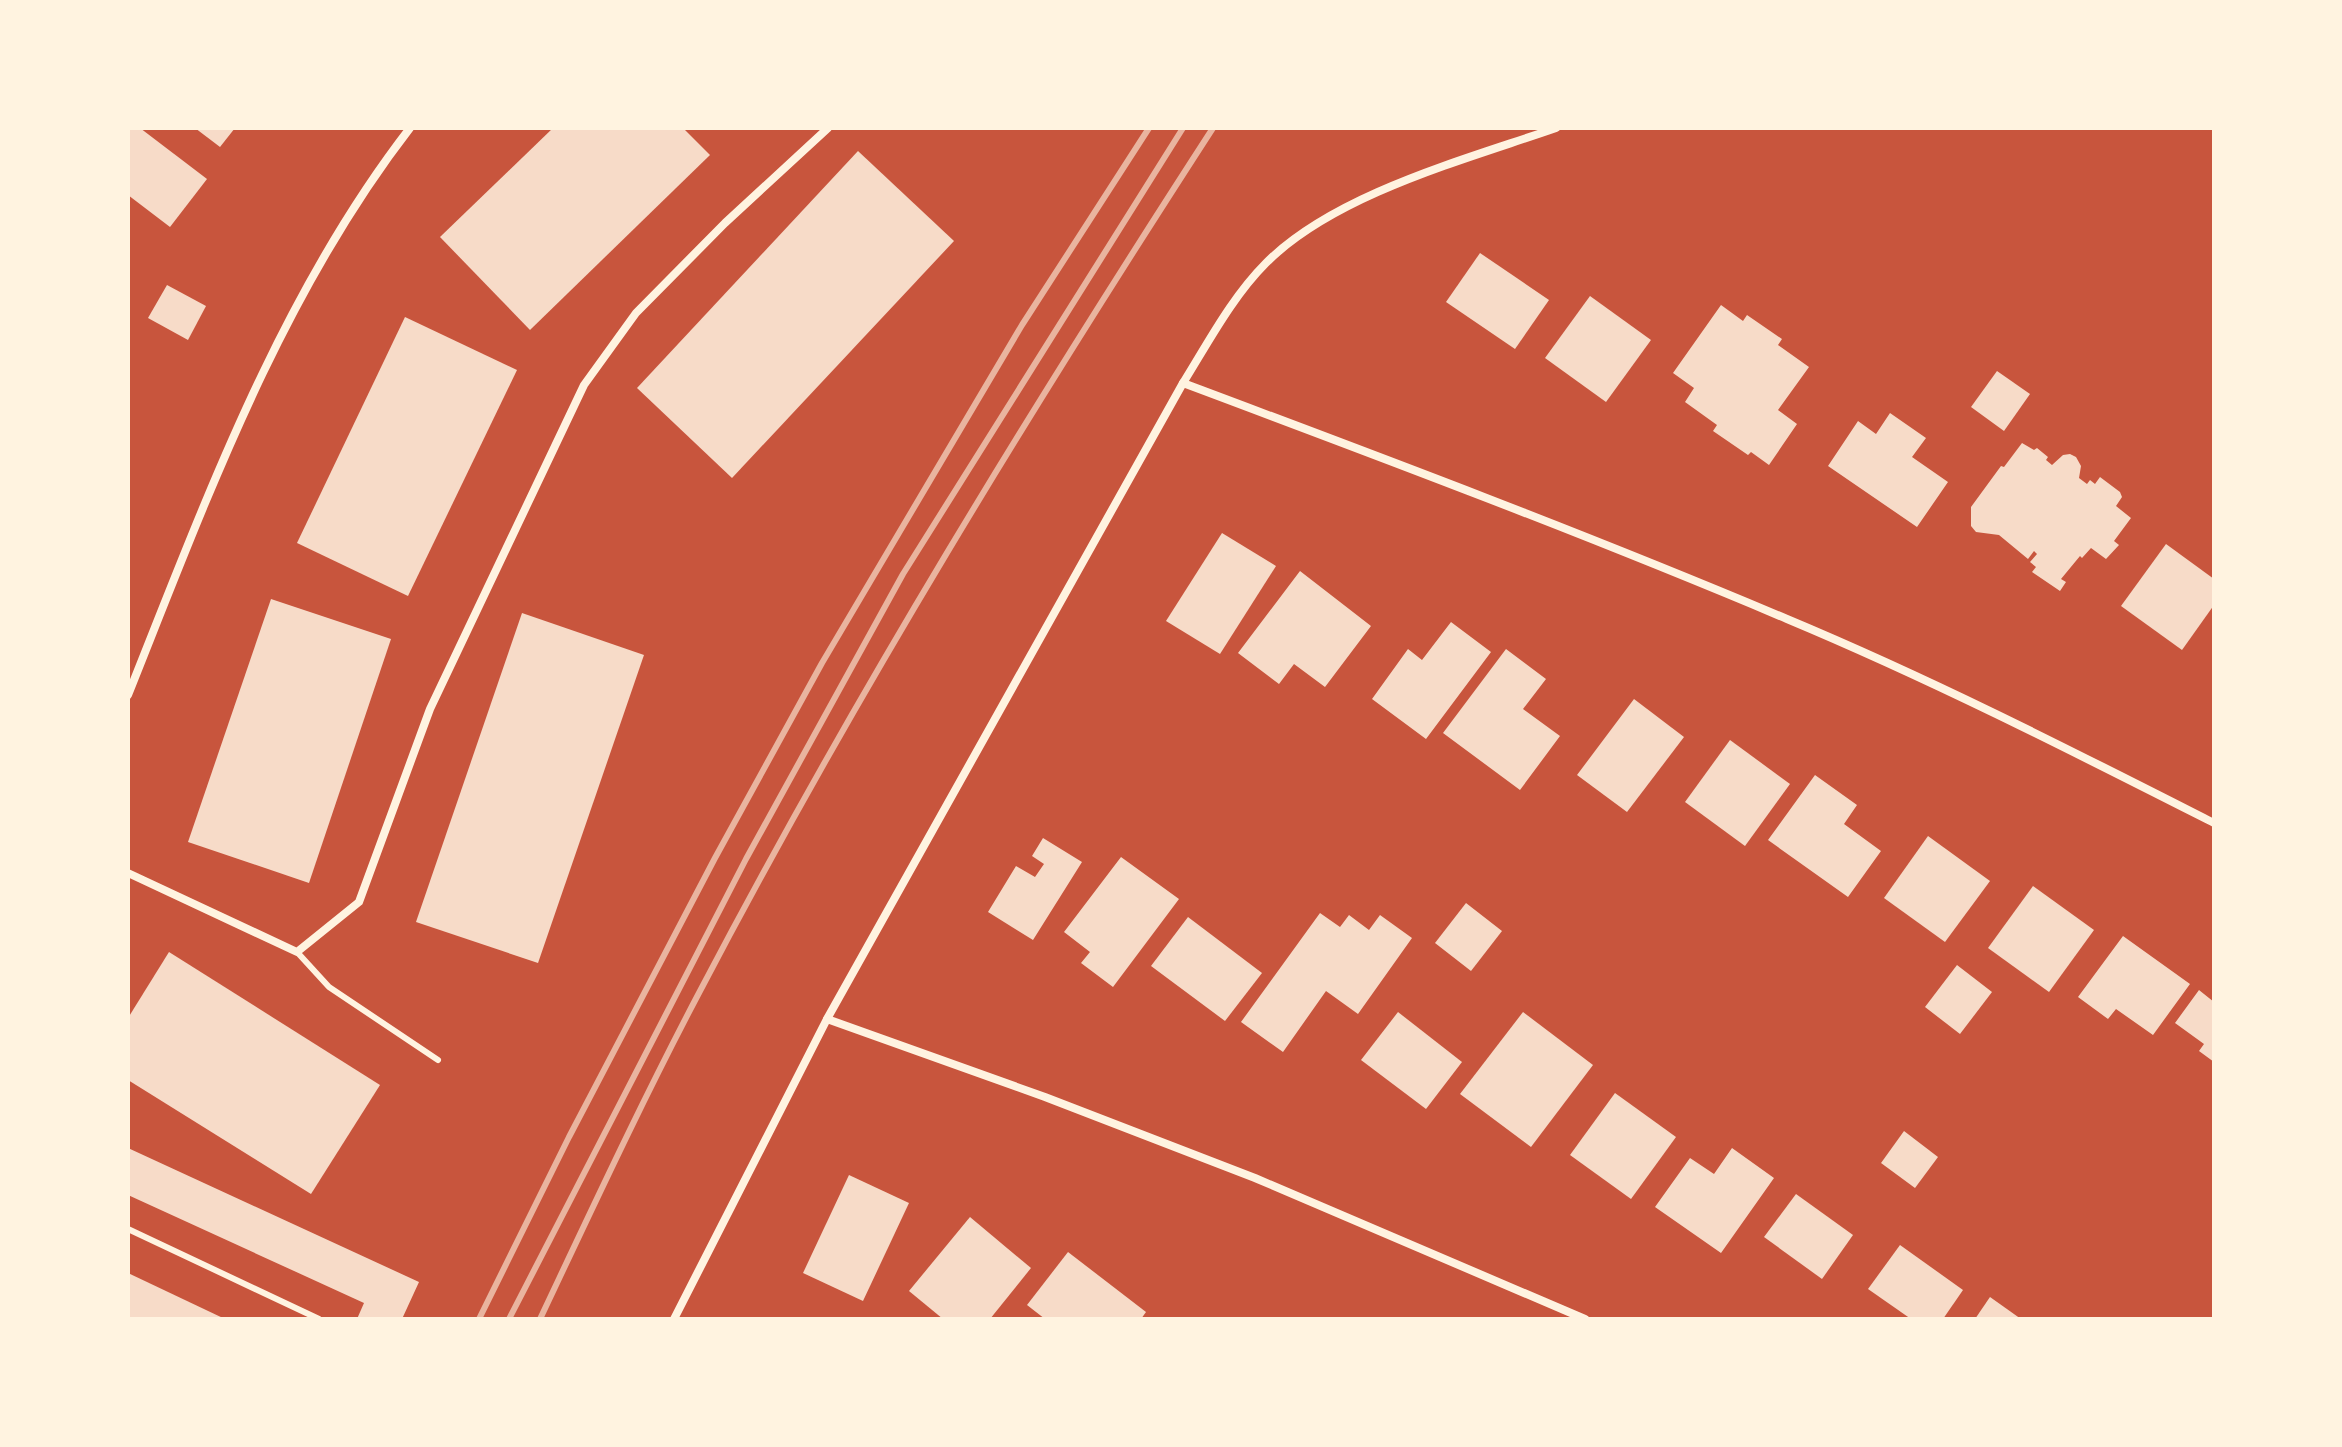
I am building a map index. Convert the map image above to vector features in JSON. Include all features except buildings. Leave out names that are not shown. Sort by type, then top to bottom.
[{"type":"street","points":[[128,695],[208,494],[254,394],[327,249],[360,195],[410,128]]},
{"type":"street","points":[[128,873],[297,952],[359,902],[430,709],[584,385],[636,313],[725,223],[828,128]]},
{"type":"street","points":[[674,1319],[827,1019],[1183,383],[1229,310],[1265,264],[1300,235],[1336,213],[1387,190],[1556,128]]},
{"type":"street","points":[[1183,383],[1534,515],[1791,620],[2044,737],[2214,823]]},
{"type":"street","points":[[827,1019],[1045,1097],[1255,1178],[1585,1319]]},
{"type":"lane","points":[[297,952],[329,987],[438,1060]]},
{"type":"lane","points":[[128,1229],[319,1319]]},
{"type":"railway","points":[[479,1319],[569,1137],[715,858],[822,663],[1022,325],[1149,128]]},
{"type":"railway","points":[[509,1319],[746,859],[903,574],[1183,128]]},
{"type":"railway","points":[[540,1319],[679,1032],[820,771],[1012,446],[1213,128]]}]
